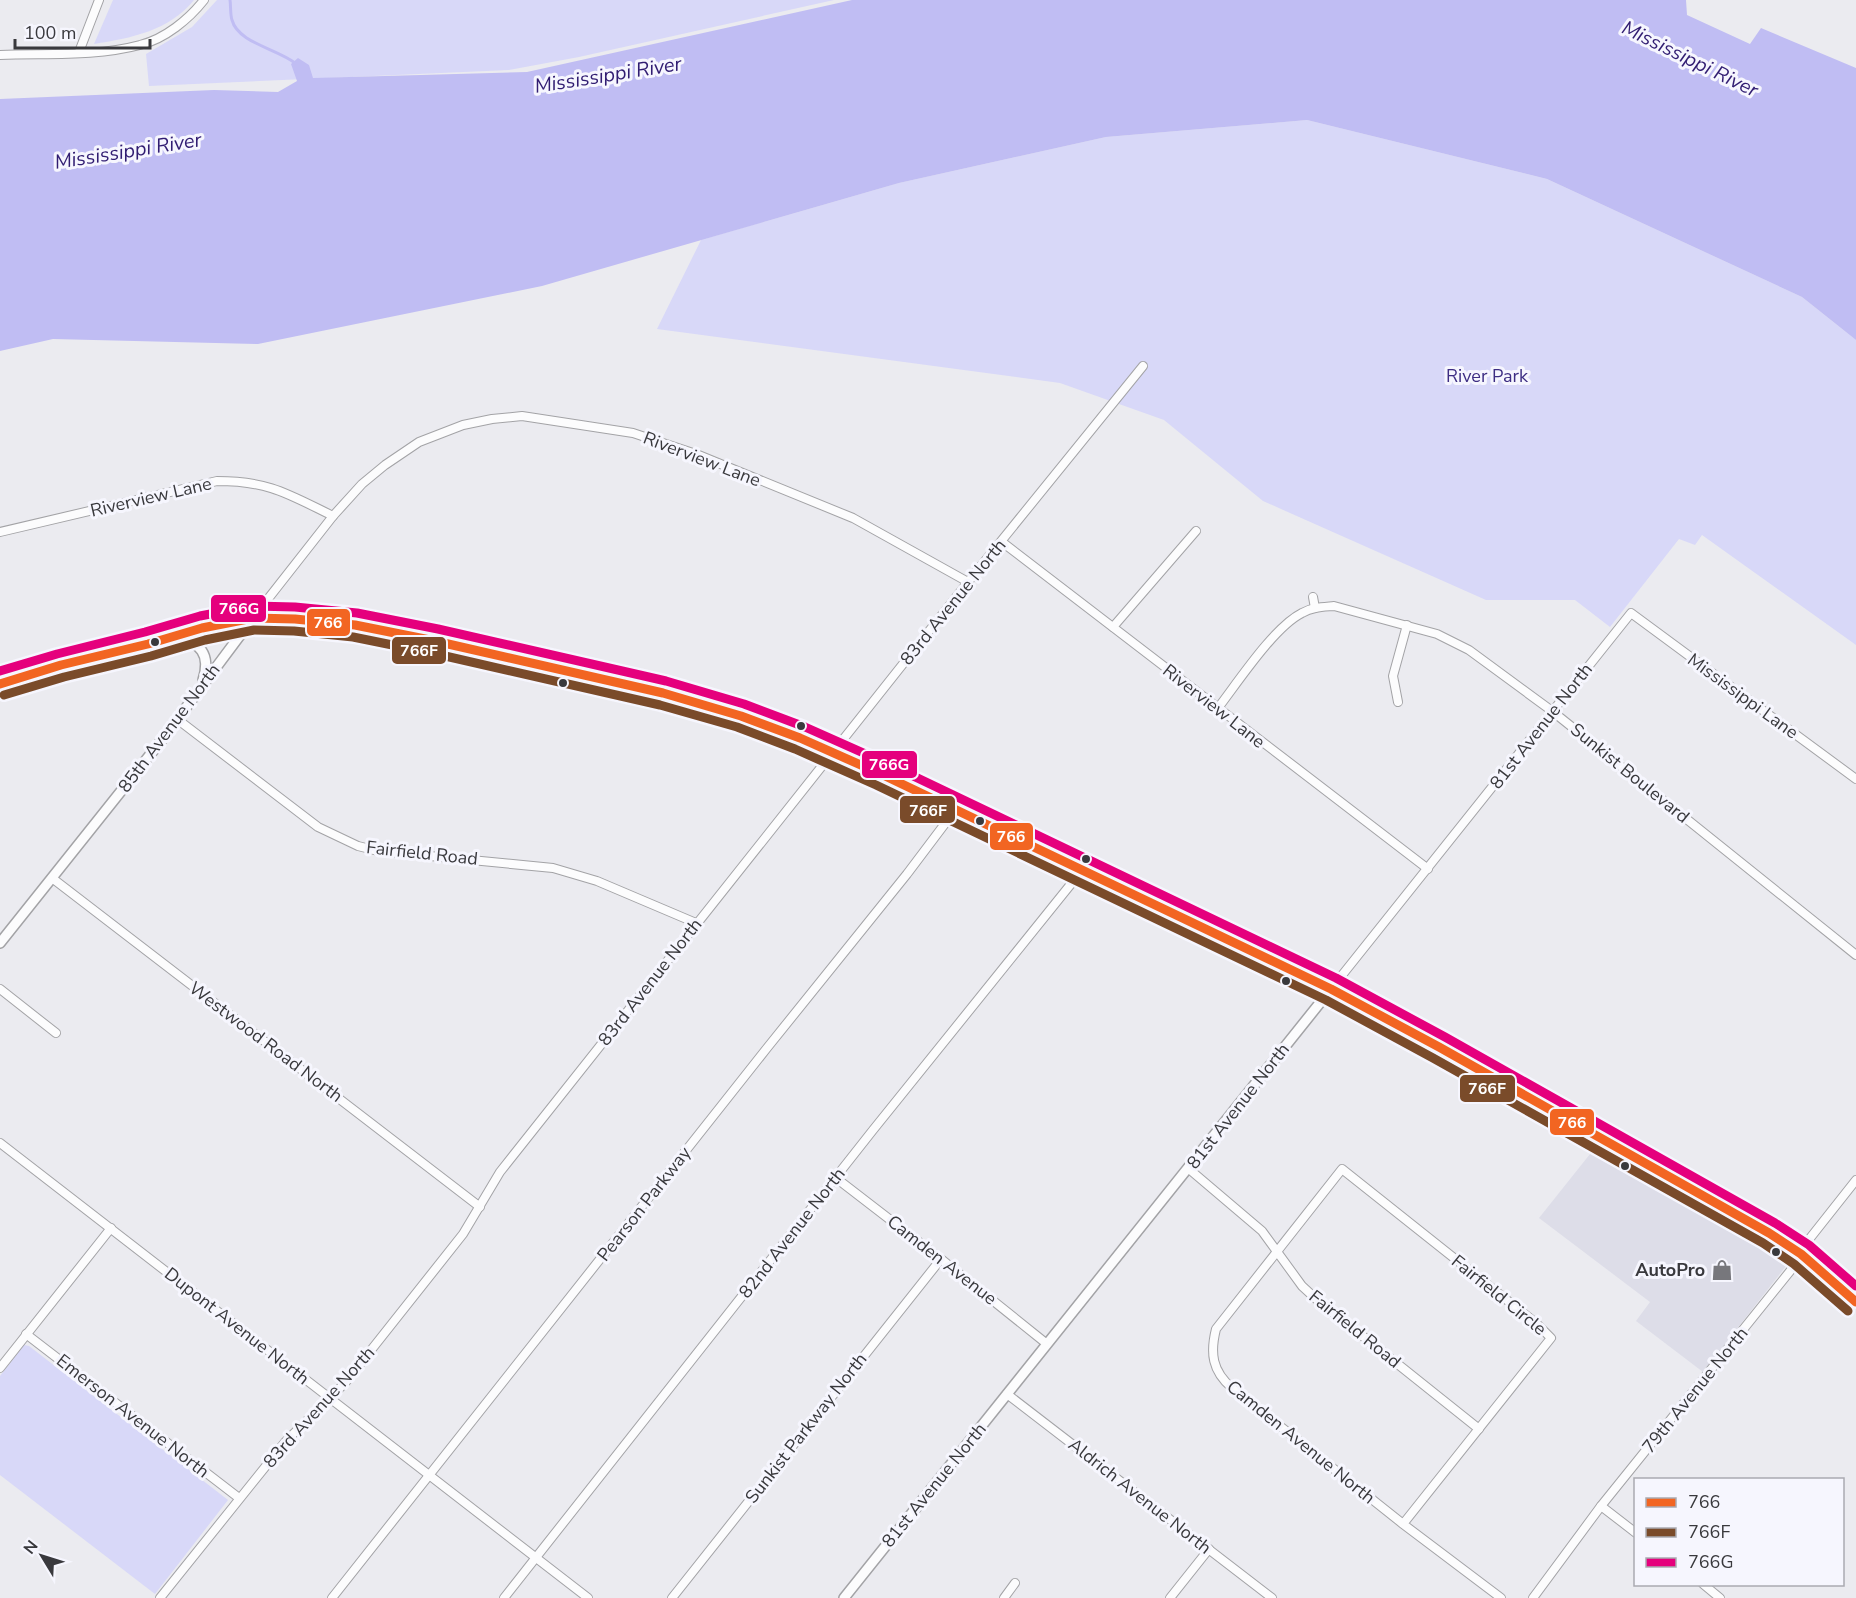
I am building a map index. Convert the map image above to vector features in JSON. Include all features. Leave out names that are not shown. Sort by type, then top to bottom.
[{"type":"street","points":[[78,52],[99,0]]},
{"type":"street","points":[[0,55],[97,52],[141,45],[167,33],[204,1]]},
{"type":"street","name":"83rd Avenue North","points":[[160,1598],[286,1441],[345,1383],[463,1234],[500,1172],[968,582],[1143,366]]},
{"type":"street","name":"Riverview Lane","points":[[418,442],[463,425],[522,416],[633,433],[696,454],[853,518],[968,582]]},
{"type":"street","name":"85th Avenue North","points":[[0,943],[177,719],[333,516],[362,484],[393,458],[418,442]]},
{"type":"street","name":"Riverview Lane","points":[[0,532],[217,481],[263,484],[285,492],[333,516]]},
{"type":"street","points":[[1113,627],[1196,531]]},
{"type":"street","name":"Riverview Lane","points":[[1002,542],[1428,869]]},
{"type":"street","points":[[1218,708],[1277,632],[1303,612],[1315,608],[1312,597]]},
{"type":"street","name":"Sunkist Boulevard","points":[[1315,608],[1334,606],[1437,634],[1469,650],[1552,711],[1856,956]]},
{"type":"street","name":"81st Avenue North","points":[[844,1598],[1630,613]]},
{"type":"street","name":"Mississippi Lane","points":[[1630,613],[1856,778]]},
{"type":"street","points":[[0,684],[60,665],[170,639],[202,628],[253,618],[315,620],[424,638],[693,701],[741,716],[833,752],[1331,989],[1744,1219],[1801,1254],[1856,1302]]},
{"type":"street","points":[[1398,702],[1393,676],[1407,626]]},
{"type":"street","points":[[170,639],[191,641],[202,650],[206,667],[201,685]]},
{"type":"street","name":"Fairfield Road","points":[[177,719],[318,827],[358,846],[378,851],[553,868],[597,881],[696,923]]},
{"type":"street","name":"Pearson Parkway","points":[[332,1598],[907,874],[956,809]]},
{"type":"street","name":"82nd Avenue North","points":[[504,1598],[1075,879],[1080,869]]},
{"type":"street","name":"Westwood Road North","points":[[52,878],[480,1206]]},
{"type":"street","points":[[0,989],[56,1033]]},
{"type":"street","name":"Dupont Avenue North","points":[[2,1148],[111,1228],[588,1598]]},
{"type":"street","name":"Fairfield Road","points":[[1188,1169],[1256,1225],[1302,1286],[1315,1298],[1479,1428]]},
{"type":"street","name":"Fairfield Circle","points":[[1277,1251],[1342,1169],[1537,1324],[1551,1338],[1403,1524]]},
{"type":"street","name":"Camden Avenue","points":[[836,1178],[1047,1344]]},
{"type":"street","name":"79th Avenue North","points":[[1533,1598],[1601,1506],[1795,1265],[1807,1242],[1856,1180]]},
{"type":"street","points":[[0,1368],[111,1228]]},
{"type":"street","name":"Camden Avenue North","points":[[1277,1251],[1216,1329],[1212,1355],[1215,1368],[1222,1379],[1403,1524],[1501,1598]]},
{"type":"street","name":"Sunkist Parkway North","points":[[672,1598],[941,1259]]},
{"type":"street","name":"Emerson Avenue North","points":[[27,1334],[239,1498]]},
{"type":"street","name":"Aldrich Avenue North","points":[[1007,1394],[1272,1598]]},
{"type":"street","points":[[1601,1506],[1634,1532]]},
{"type":"street","points":[[1170,1598],[1209,1549]]},
{"type":"street","points":[[1004,1598],[1015,1583]]},
{"type":"street","points":[[1705,1586],[1720,1598]]},
{"type":"shaded area","points":[[1598,1144],[1782,1248],[1787,1255],[1786,1266],[1703,1372],[1636,1321],[1650,1302],[1539,1218]]},
{"type":"green space","points":[[113,0],[194,0],[184,11],[161,26],[135,36],[94,44]]},
{"type":"green space","points":[[217,0],[834,0],[579,57],[509,70],[149,86],[146,54],[192,27]]},
{"type":"green space","name":"River Park","points":[[1307,120],[1547,179],[1802,297],[1856,340],[1856,645],[1702,535],[1695,545],[1679,539],[1610,627],[1575,600],[1486,600],[1263,501],[1164,420],[1060,383],[657,329],[701,240],[899,183],[1106,137]]},
{"type":"green space","points":[[24,1345],[29,1346],[228,1500],[155,1594],[0,1475],[0,1376]]},
{"type":"water","name":"Mississippi River","points":[[852,0],[1686,0],[1687,15],[1750,44],[1761,28],[1856,68],[1856,340],[1802,297],[1547,179],[1307,120],[1106,137],[899,183],[542,286],[258,344],[53,339],[0,351],[0,99],[214,90],[278,92],[297,81],[291,64],[298,58],[309,65],[313,78],[527,72]]},
{"type":"waterway","points":[[230,0],[232,20],[242,34],[295,63]]},
{"type":"transit line","name":"766G","points":[[0,671],[200,616],[252,606],[295,607],[357,613],[438,629],[666,681],[744,704],[805,727],[886,763],[1336,978],[1775,1223],[1809,1245],[1856,1286]]},
{"type":"transit line","name":"766","points":[[0,684],[61,665],[202,628],[253,618],[295,619],[355,625],[435,641],[663,693],[741,716],[800,738],[881,774],[1331,989],[1439,1047],[1769,1233],[1801,1254],[1856,1302]]},
{"type":"transit line","name":"766F","points":[[4,695],[205,640],[254,630],[294,631],[353,637],[432,653],[660,705],[737,727],[795,749],[876,785],[1326,1000],[1763,1243],[1794,1264],[1848,1311]]},
{"type":"place","name":"AutoPro","points":[[1722,1270]]}]
